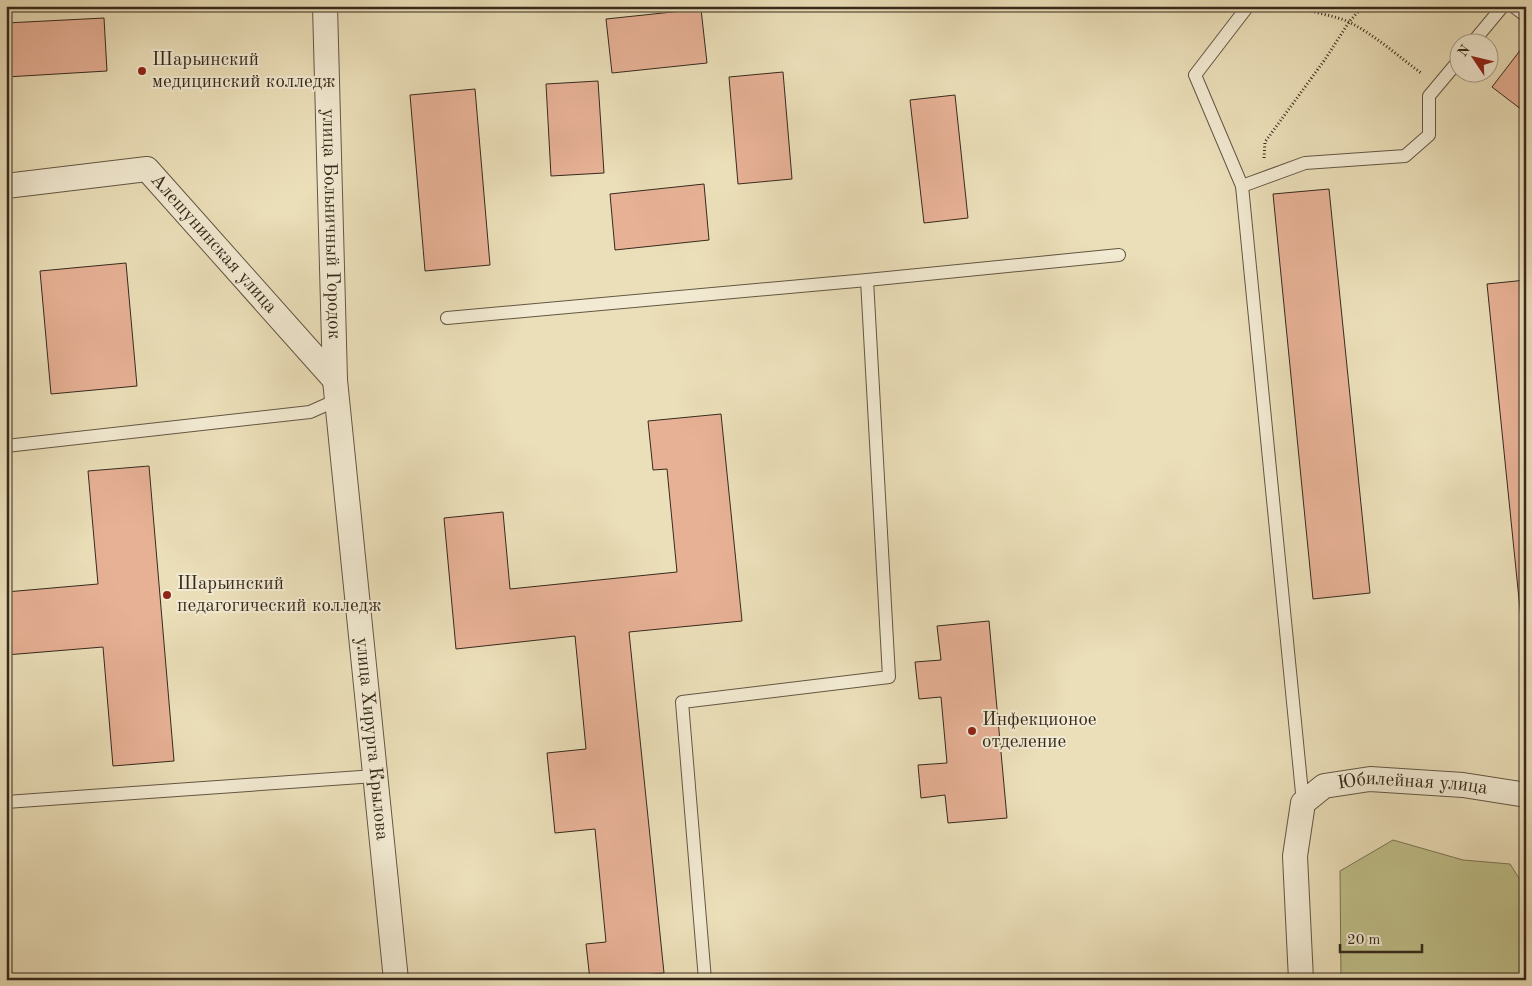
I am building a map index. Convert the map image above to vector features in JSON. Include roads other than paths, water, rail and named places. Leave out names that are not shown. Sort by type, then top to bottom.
[{"type":"street","name":"улица Больничный Городок","points":[[325,6],[336,390]]},
{"type":"street","name":"Алешунинская улица","points":[[6,186],[147,169],[336,390]]},
{"type":"street","name":"улица Хирурга Крылова","points":[[336,390],[396,980]]},
{"type":"street","name":"Юбилейная улица","points":[[1303,802],[1324,786],[1370,779],[1463,785],[1526,795]]},
{"type":"street","points":[[1301,980],[1295,856],[1303,802]]},
{"type":"lane","points":[[1248,6],[1195,75],[1242,186],[1303,802]]},
{"type":"lane","points":[[1481,32],[1503,6]]},
{"type":"lane","points":[[1513,6],[1526,16]]},
{"type":"lane","points":[[1242,186],[1305,163],[1406,156],[1429,135],[1429,96],[1450,71]]},
{"type":"lane","points":[[447,318],[867,280],[1119,254]]},
{"type":"lane","points":[[705,980],[682,702],[889,677],[867,280]]},
{"type":"lane","points":[[6,446],[310,412],[336,390]]},
{"type":"lane","points":[[6,802],[375,776]]},
{"type":"place","name":"Шарьинский медицинский колледж","points":[[142,71]]},
{"type":"place","name":"Шарьинский педагогический колледж","points":[[167,595]]},
{"type":"place","name":"Инфекционое отделение","points":[[972,731]]}]
